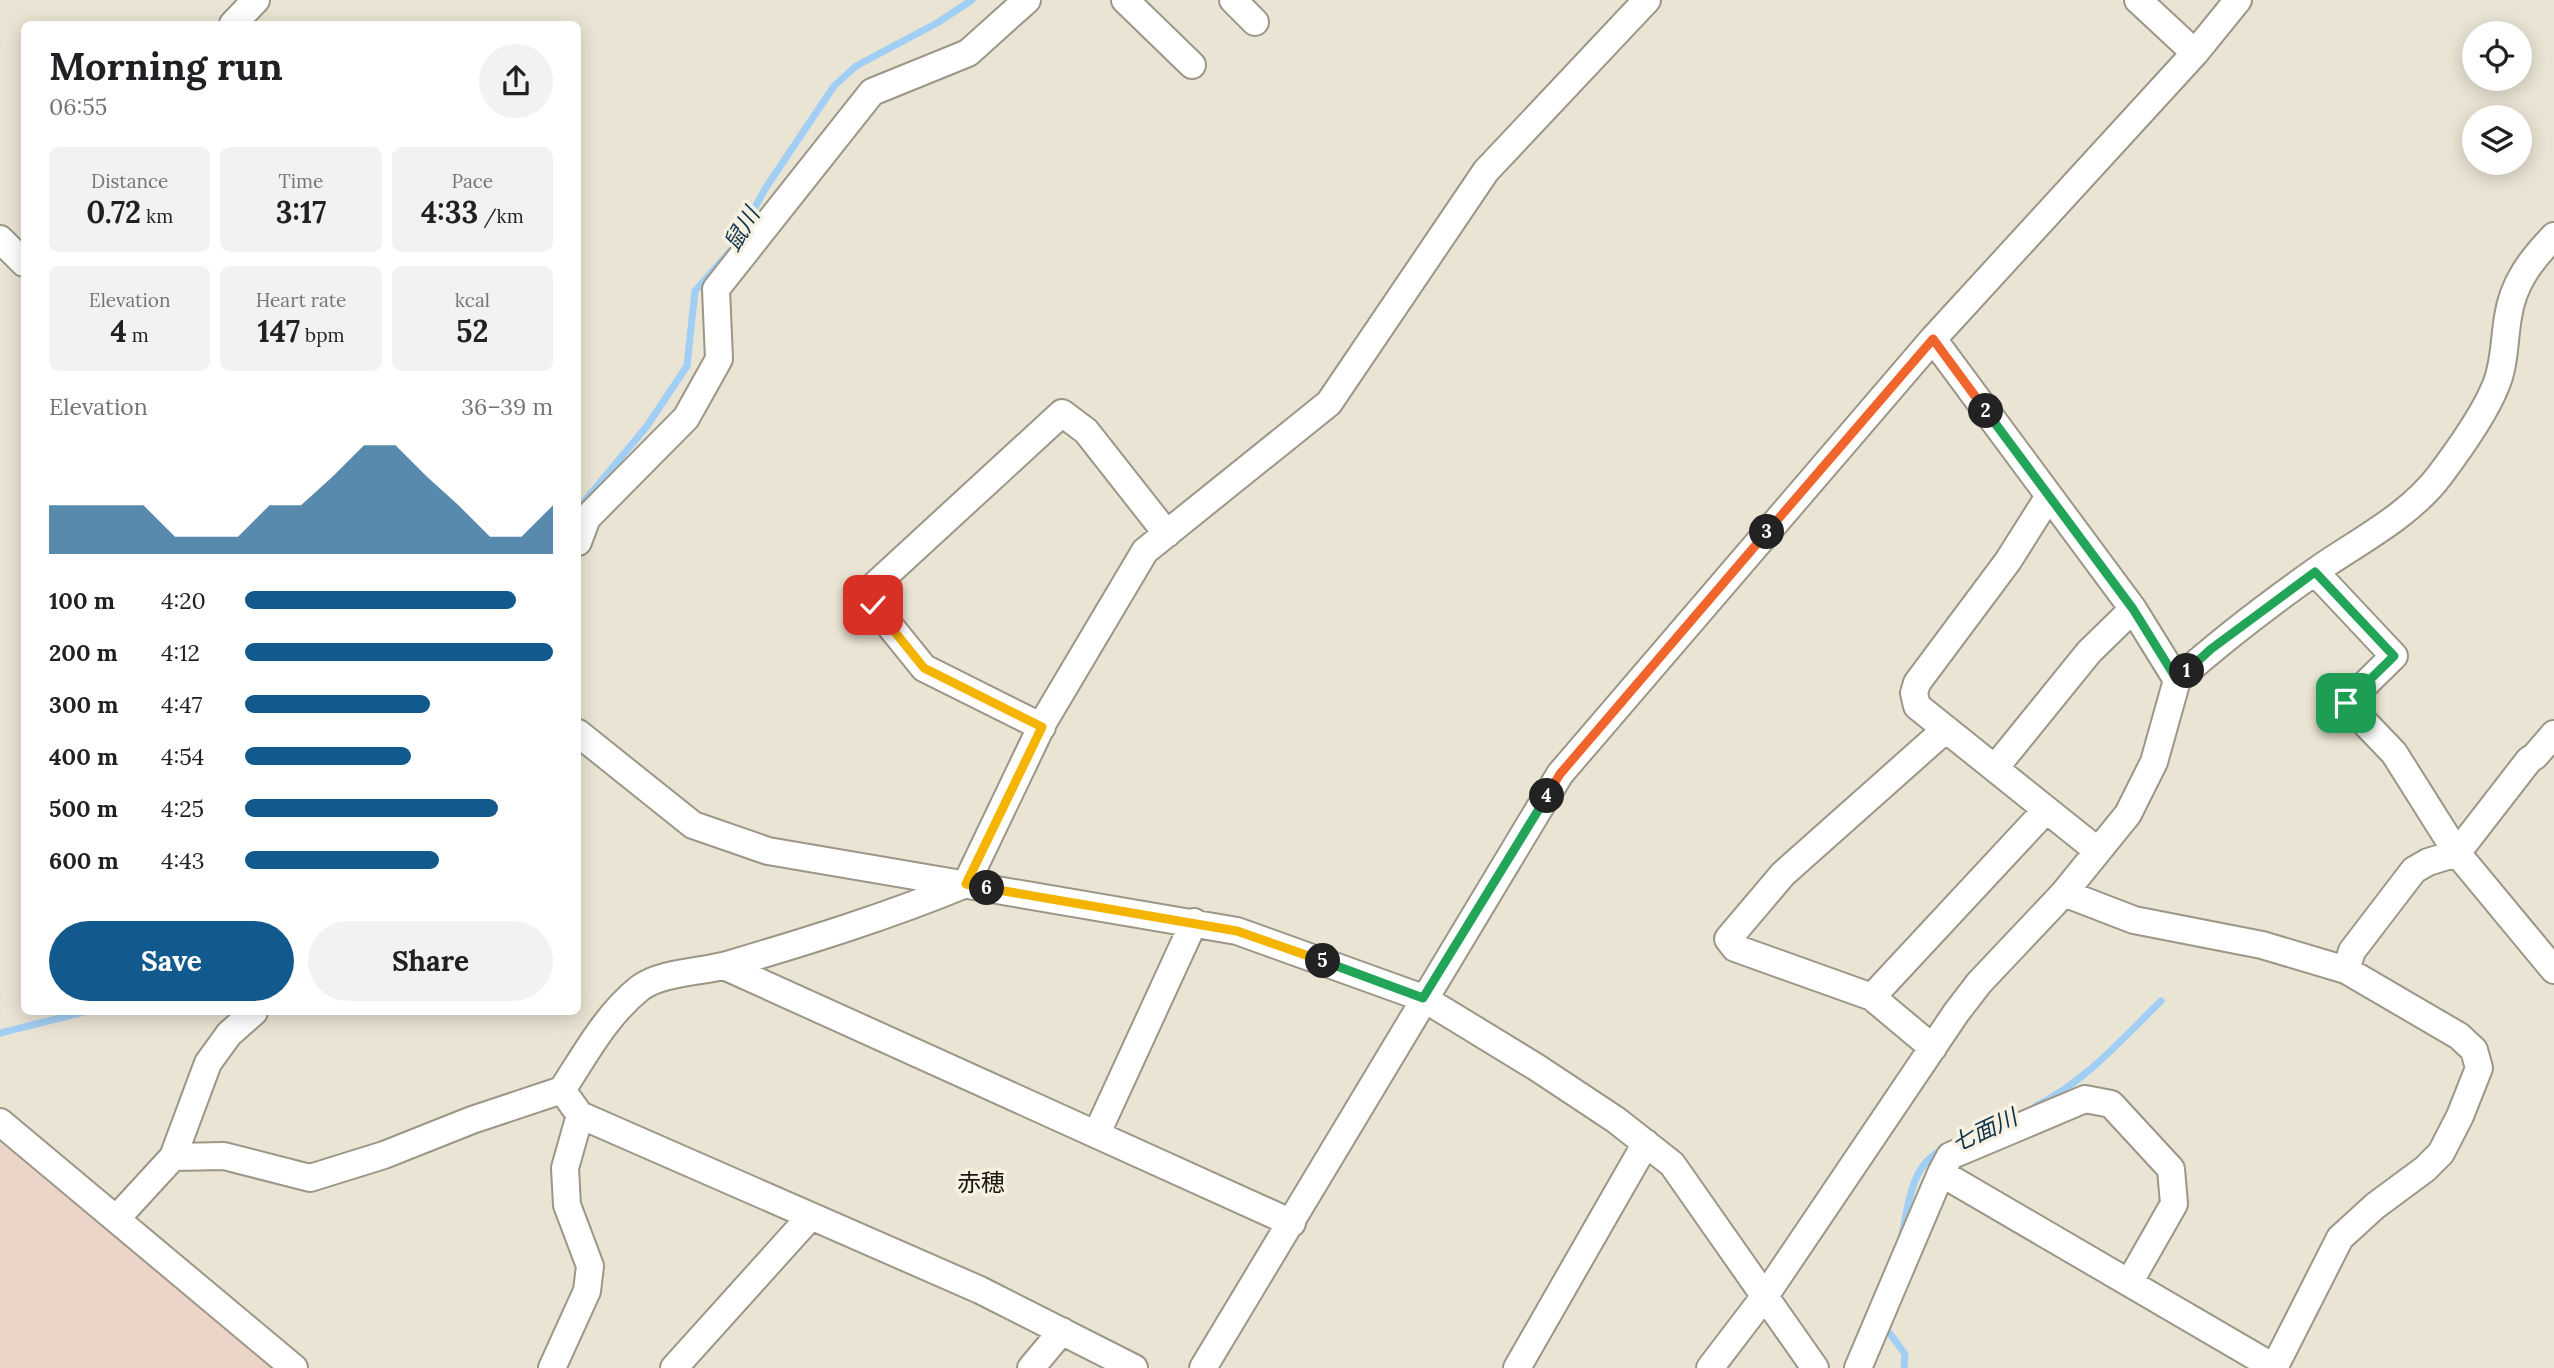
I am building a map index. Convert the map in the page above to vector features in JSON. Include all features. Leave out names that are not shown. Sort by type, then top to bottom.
[{"type":"street","points":[[236,21],[256,0]]},
{"type":"street","points":[[581,534],[587,518],[686,418],[719,359],[716,289],[872,92],[968,53],[1027,0]]},
{"type":"street","points":[[1125,0],[1192,65]]},
{"type":"street","points":[[1233,0],[1255,22]]},
{"type":"street","points":[[173,1157],[224,1157],[310,1178],[384,1155],[472,1120],[562,1090],[605,1024],[640,988],[653,980],[724,966],[919,904],[966,884],[1042,727],[1145,551],[1329,403],[1486,171],[1647,0]]},
{"type":"street","points":[[2138,0],[2195,53]]},
{"type":"street","points":[[1203,1368],[1560,774],[1933,339],[2195,53],[2238,0]]},
{"type":"street","points":[[1710,1368],[1765,1296],[1979,983],[2064,893],[2128,814],[2154,762],[2177,680],[2211,649],[2424,496],[2442,473],[2496,386],[2503,365],[2508,315],[2515,288],[2529,263],[2554,236]]},
{"type":"street","points":[[1933,339],[2133,609],[2177,680]]},
{"type":"street","points":[[1042,727],[924,668],[873,605],[876,585],[1062,413],[1086,431],[1167,534]]},
{"type":"street","points":[[2049,496],[2008,561],[1917,683],[1914,692],[1917,706],[2098,851]]},
{"type":"street","points":[[2315,572],[2394,656],[2346,703],[2394,753],[2458,853],[2554,970]]},
{"type":"street","points":[[1995,768],[2089,652],[2133,609]]},
{"type":"street","points":[[1933,1048],[1872,997],[1735,948],[1728,939],[1783,874],[1946,729]]},
{"type":"street","points":[[2346,970],[2352,950],[2414,870],[2428,862],[2458,853],[2529,760],[2554,734]]},
{"type":"street","points":[[581,735],[694,825],[768,851],[1237,931],[1423,998],[1536,1066],[1616,1120],[1672,1164],[1815,1368]]},
{"type":"street","points":[[1872,997],[2046,810]]},
{"type":"street","points":[[1941,1173],[2274,1368],[2340,1238],[2441,1153],[2460,1116],[2479,1068],[2474,1050],[2459,1036],[2346,970],[2262,945],[2134,920],[2064,893]]},
{"type":"street","points":[[1097,1133],[1194,922]]},
{"type":"street","points":[[724,966],[1292,1223]]},
{"type":"street","points":[[116,1219],[173,1157],[208,1063],[229,1034],[251,1015]]},
{"type":"street","points":[[562,1090],[580,1115],[980,1290],[1134,1368]]},
{"type":"street","points":[[1858,1368],[1950,1156],[2085,1099],[2111,1104],[2171,1169],[2174,1204],[2129,1283]]},
{"type":"street","points":[[552,1368],[587,1291],[590,1266],[567,1205],[565,1168],[580,1115]]},
{"type":"street","points":[[0,1122],[294,1368]]},
{"type":"street","points":[[1517,1368],[1646,1143]]},
{"type":"street","points":[[674,1368],[810,1217]]},
{"type":"street","points":[[1031,1368],[1062,1331]]},
{"type":"shaded area","points":[[0,1130],[284,1368],[0,1368]]},
{"type":"waterway","name":"鼠川","points":[[581,505],[647,426],[687,366],[695,291],[733,248],[765,189],[834,86],[856,66],[937,23],[972,0]]},
{"type":"waterway","name":"七面川","points":[[2036,1106],[2087,1072],[2161,1001]]},
{"type":"waterway","name":"鼠川","points":[[0,1033],[72,1015]]},
{"type":"waterway","name":"七面川","points":[[1902,1236],[1909,1199],[1918,1175],[1932,1156],[1943,1150]]},
{"type":"waterway","name":"七面川","points":[[1885,1327],[1905,1354],[1904,1368]]},
{"type":"district","name":"赤穂","points":[[981,1182]]},
{"type":"route","points":[[873,605],[924,668],[1042,727],[966,884],[1237,931],[1423,998],[1560,774],[1933,339],[2133,609],[2177,680],[2211,649],[2315,572],[2394,656],[2346,703]]}]
